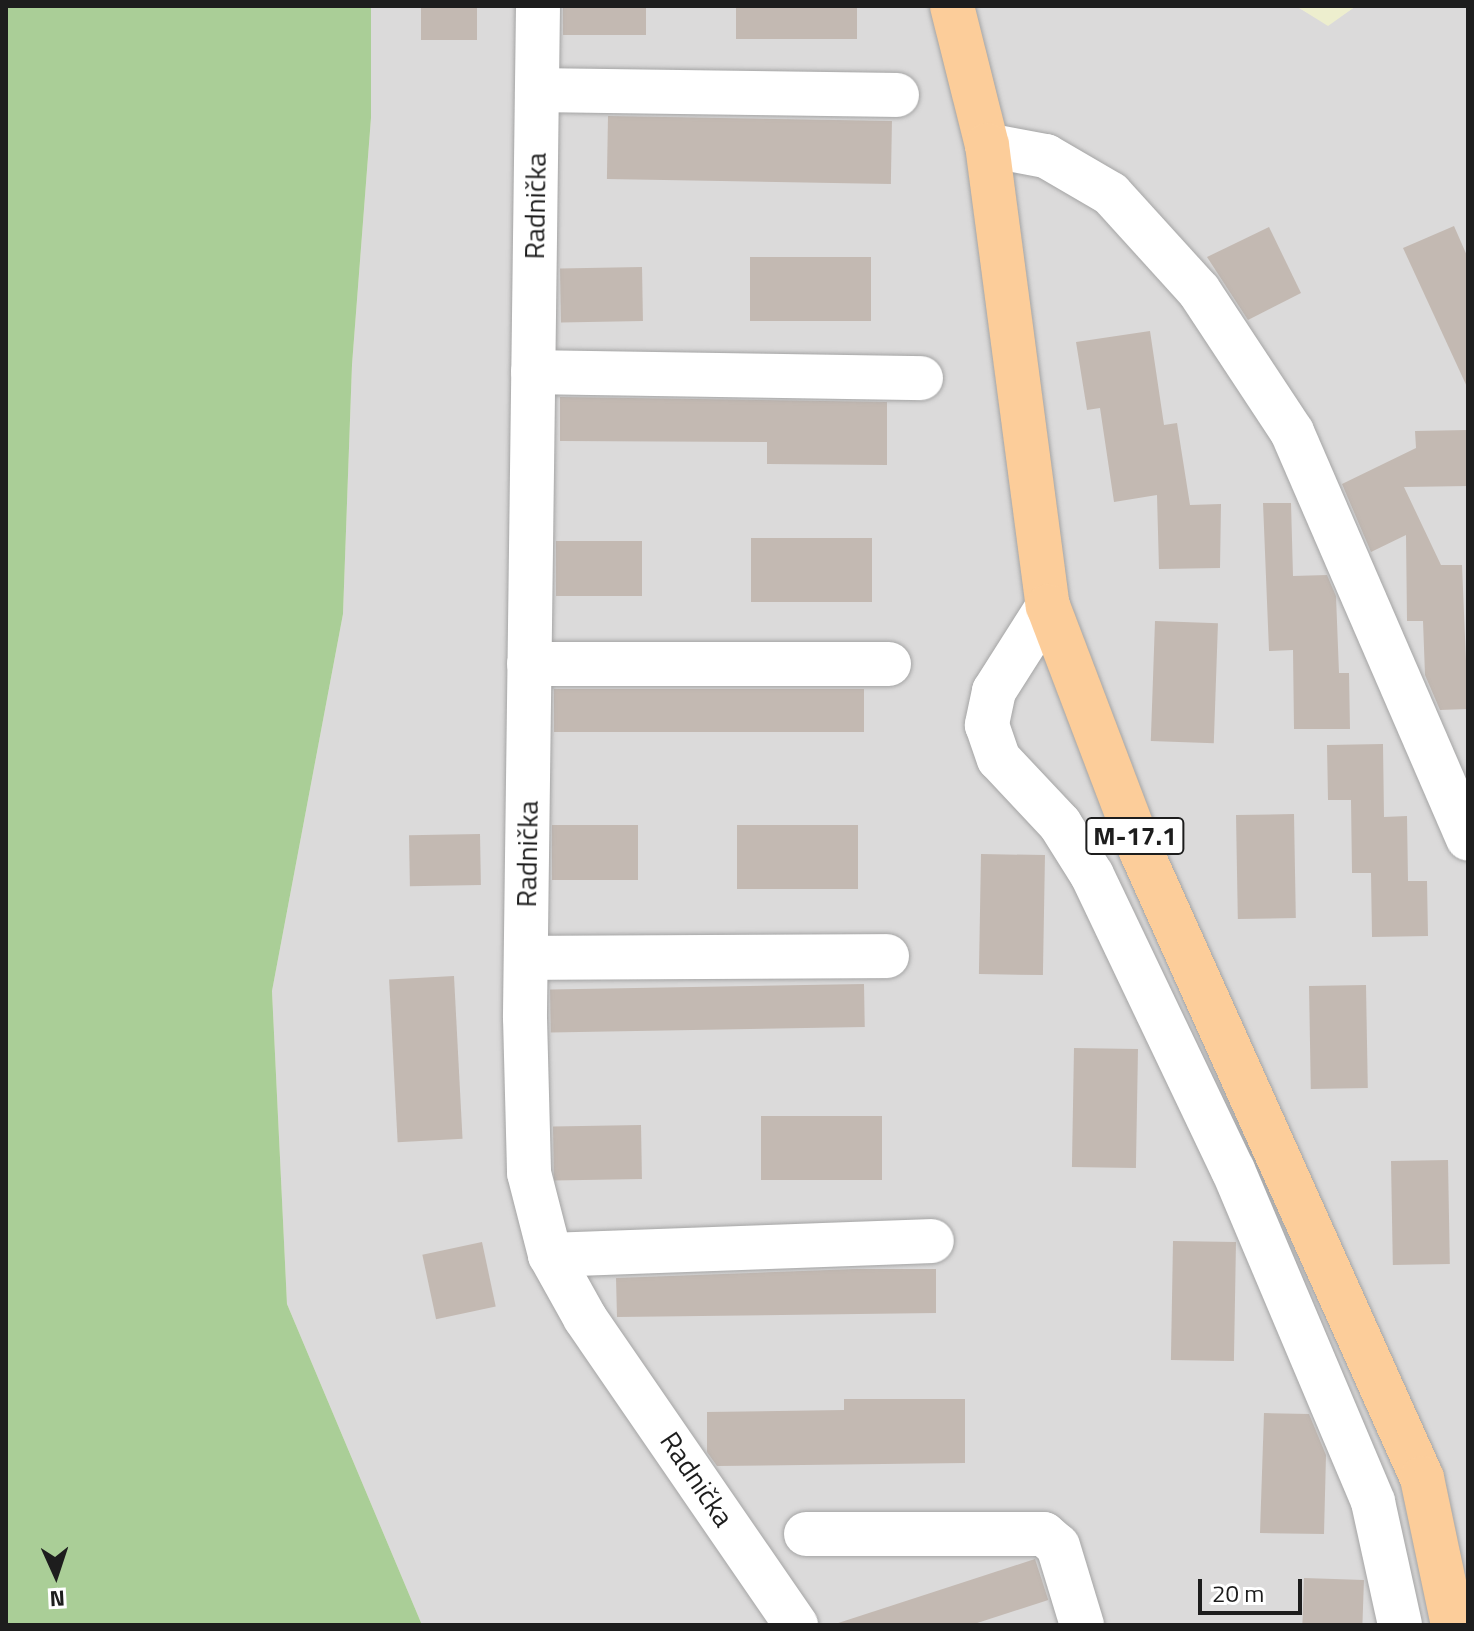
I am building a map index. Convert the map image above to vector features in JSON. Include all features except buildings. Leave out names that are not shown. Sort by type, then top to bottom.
[{"type":"main road","name":"M-17.1","points":[[952,6],[987,145],[1048,606],[1141,851],[1422,1478],[1453,1625]]},
{"type":"street","name":"Radnička","points":[[538,6],[526,958],[529,1173],[550,1255],[585,1318],[796,1625]]},
{"type":"street","points":[[537,90],[897,95]]},
{"type":"street","points":[[987,145],[1046,156],[1111,194],[1199,291],[1292,432],[1468,838]]},
{"type":"street","points":[[533,372],[921,378]]},
{"type":"street","points":[[1048,606],[994,691],[987,725],[999,759],[1060,824],[1092,875],[1233,1170],[1373,1502],[1400,1625]]},
{"type":"street","points":[[529,664],[889,664]]},
{"type":"street","points":[[526,958],[887,956]]},
{"type":"street","points":[[550,1255],[932,1241]]},
{"type":"street","points":[[806,1534],[1044,1534],[1058,1546],[1082,1625]]},
{"type":"shaded area","points":[[371,6],[1296,6],[1328,25],[1356,6],[1468,6],[1468,1625],[422,1625],[287,1304],[272,991],[343,614],[352,365],[371,118]]},
{"type":"green space","points":[[6,6],[371,6],[371,118],[352,365],[343,614],[272,991],[287,1304],[422,1625],[6,1625]]},
{"type":"green space","points":[[1296,6],[1356,6],[1328,26]]}]
